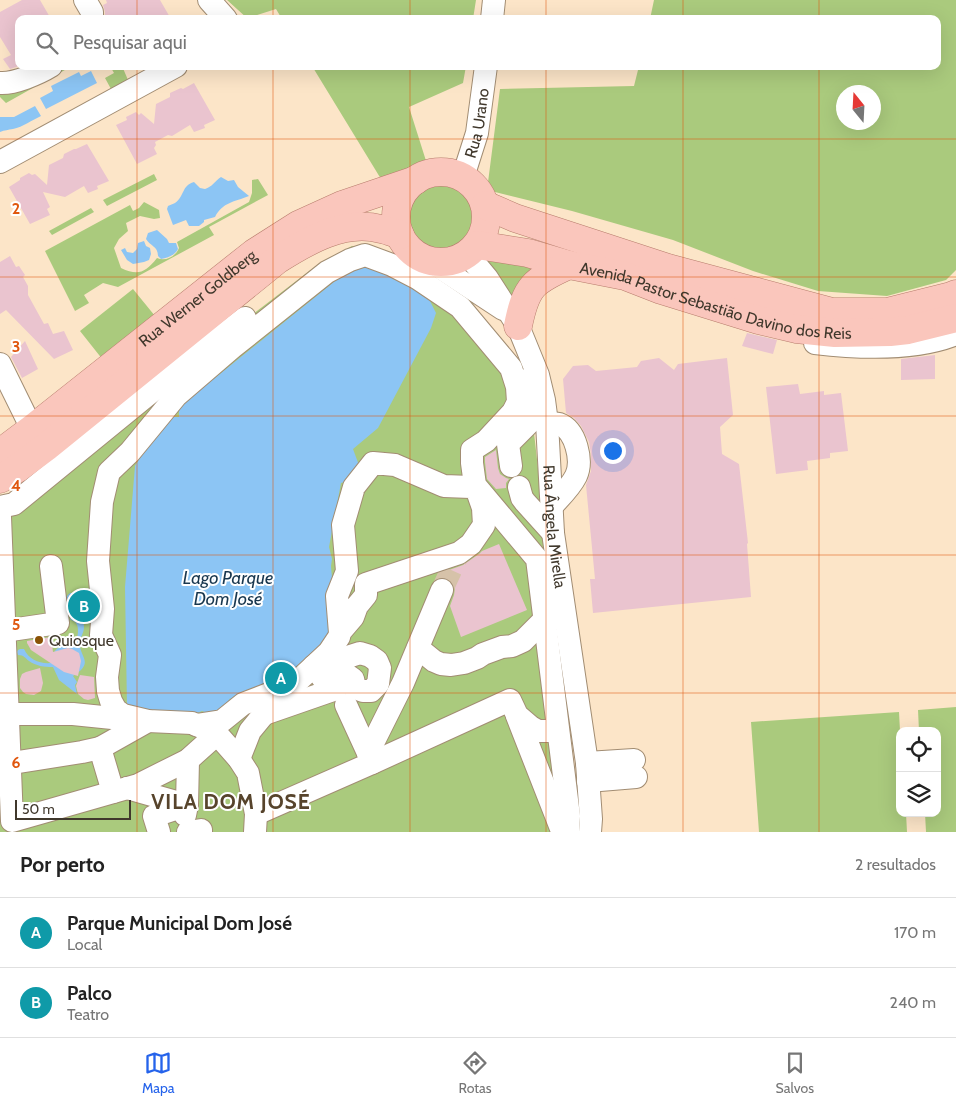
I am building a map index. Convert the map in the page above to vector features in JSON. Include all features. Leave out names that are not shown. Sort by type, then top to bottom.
[{"type":"main road","points":[[451,173],[463,177],[476,189],[485,205],[486,219],[483,232],[472,249],[454,260],[440,262],[416,254],[406,246],[400,235],[396,220],[398,204],[405,190],[416,180],[427,174],[451,173]]},
{"type":"main road","name":"Rua Werner Goldberg","points":[[1,449],[32,429],[254,253],[298,225],[333,209],[416,180]]},
{"type":"main road","name":"Avenida Pastor Sebastião Davino dos Reis","points":[[485,205],[665,279],[758,320],[796,329],[835,333],[908,330],[955,300]]},
{"type":"main road","name":"Rua Werner Goldberg","points":[[0,479],[46,447],[278,260],[298,247],[341,228],[380,228],[400,235]]},
{"type":"main road","name":"Avenida Pastor Sebastião Davino dos Reis","points":[[472,249],[528,253],[569,265],[625,276],[665,279]]},
{"type":"main road","points":[[514,320],[521,312],[527,294],[536,283],[547,275],[569,265]]},
{"type":"street","points":[[209,0],[222,15]]},
{"type":"street","points":[[492,15],[494,0]]},
{"type":"street","points":[[0,83],[14,81],[46,70]]},
{"type":"street","points":[[0,162],[169,70]]},
{"type":"street","name":"Rua Urano","points":[[463,177],[477,133],[485,70]]},
{"type":"street","points":[[0,507],[14,504],[183,366],[320,260],[352,245],[380,248],[470,298],[524,368],[532,416],[531,421],[508,444],[522,498],[553,532]]},
{"type":"street","name":"Rua Ângela Mirella","points":[[472,249],[487,278],[514,320],[538,375],[547,419],[553,532],[594,828]]},
{"type":"street","points":[[148,721],[123,715],[116,710],[108,691],[107,677],[110,655],[101,635],[103,610],[98,560],[102,502],[109,472],[130,452],[176,396],[233,347],[326,272],[350,260],[365,256],[392,265],[417,278],[460,307],[511,368],[517,387],[518,402],[513,412],[486,441],[472,450],[475,485],[483,508],[484,525],[471,544],[459,553],[366,584]]},
{"type":"street","points":[[427,259],[514,320]]},
{"type":"street","points":[[756,328],[781,337],[846,347],[895,346],[924,343],[956,334]]},
{"type":"street","points":[[0,364],[32,429]]},
{"type":"street","points":[[516,473],[516,450],[518,445],[547,419]]},
{"type":"street","points":[[341,631],[337,596],[347,571],[343,525],[354,487],[373,463],[395,465],[444,486],[471,487],[475,485]]},
{"type":"street","points":[[475,485],[537,559],[569,816],[568,832]]},
{"type":"street","points":[[0,517],[7,714],[5,764],[12,821],[138,785],[188,760],[217,734]]},
{"type":"street","points":[[4,631],[59,632],[51,566]]},
{"type":"street","points":[[347,571],[366,584]]},
{"type":"street","points":[[196,724],[222,721],[243,704],[299,680],[322,663],[341,631],[354,617],[358,606],[366,595],[366,584]]},
{"type":"street","points":[[370,758],[442,590]]},
{"type":"street","points":[[376,661],[417,650],[441,664],[464,663],[502,647],[512,646],[523,641],[545,619]]},
{"type":"street","points":[[264,714],[346,694],[371,691],[378,684],[380,668],[370,656],[360,653],[322,663]]},
{"type":"street","points":[[322,663],[343,672],[353,679],[346,694],[370,758]]},
{"type":"street","points":[[239,759],[250,731],[264,714],[274,692]]},
{"type":"street","points":[[7,714],[73,714],[196,724],[217,734],[239,759],[248,773],[255,823],[370,758],[510,700],[563,832]]},
{"type":"street","points":[[73,714],[91,750],[120,790],[186,817],[202,832]]},
{"type":"street","points":[[517,715],[538,731],[557,731]]},
{"type":"street","points":[[5,764],[91,750],[148,721]]},
{"type":"street","points":[[186,817],[188,760]]},
{"type":"street","points":[[587,772],[635,768]]},
{"type":"street","points":[[159,832],[154,816],[186,817]]},
{"type":"green space","points":[[227,0],[476,0],[474,15],[280,15],[276,9],[257,15],[244,15]]},
{"type":"green space","points":[[654,0],[956,0],[956,270],[946,280],[887,296],[818,291],[753,271],[673,240],[572,211],[487,190],[500,89],[634,86],[638,70],[941,70],[941,15],[651,15]]},
{"type":"green space","points":[[47,70],[65,70],[6,103],[0,97],[0,92]]},
{"type":"green space","points":[[112,70],[124,70],[128,80],[111,89],[105,78],[114,73]]},
{"type":"green space","points":[[314,70],[465,70],[463,83],[409,107],[427,164],[381,179]]},
{"type":"green space","points":[[154,174],[157,180],[107,206],[103,200]]},
{"type":"green space","points":[[258,179],[268,195],[209,227],[214,235],[118,287],[103,283],[84,295],[89,303],[75,311],[45,251],[130,205],[133,211],[144,202],[159,210],[160,218],[154,219],[140,216],[126,223],[128,231],[119,239],[114,248],[121,268],[132,272],[141,272],[149,267],[157,258],[167,259],[173,256],[179,248],[177,242],[249,202],[252,193],[252,180]]},
{"type":"green space","points":[[448,183],[460,189],[469,198],[475,210],[473,230],[465,241],[448,251],[434,251],[417,241],[409,230],[407,210],[417,193],[428,185]]},
{"type":"green space","points":[[91,208],[94,212],[52,235],[49,231]]},
{"type":"green space","points":[[352,246],[379,249],[469,299],[524,369],[533,424],[578,832],[0,832],[0,508],[321,262]]},
{"type":"green space","points":[[486,261],[508,261],[540,265],[514,306]]},
{"type":"green space","points":[[133,289],[155,316],[103,360],[80,331]]},
{"type":"green space","points":[[956,707],[956,832],[926,832],[925,817],[941,817],[941,727],[919,727],[918,710]]},
{"type":"green space","points":[[899,712],[900,727],[896,727],[896,817],[906,817],[907,832],[759,832],[751,722]]},
{"type":"water","points":[[91,71],[97,83],[46,109],[40,98],[53,91],[51,86],[79,72],[81,76]]},
{"type":"water","points":[[35,106],[41,116],[20,127],[0,132],[0,117],[14,117]]},
{"type":"water","points":[[221,177],[228,181],[234,180],[238,187],[249,196],[225,205],[215,217],[204,220],[199,226],[189,226],[186,220],[173,225],[167,209],[168,206],[178,200],[187,186],[194,182],[200,188],[205,189]]},
{"type":"water","points":[[157,230],[169,243],[176,243],[178,249],[171,256],[161,259],[155,248],[146,239],[148,233]]},
{"type":"water","points":[[144,241],[146,246],[150,248],[149,260],[133,264],[127,260],[121,250],[125,248],[127,252],[133,253],[137,249],[138,243]]},
{"type":"water","name":"Lago Parque Dom José","points":[[361,266],[371,266],[427,295],[436,313],[431,328],[378,428],[353,449],[363,476],[341,483],[329,547],[332,559],[336,626],[306,668],[248,696],[229,699],[222,719],[202,711],[191,716],[153,714],[127,707],[125,587],[135,466],[167,417],[179,417],[179,407],[340,277]]},
{"type":"water","points":[[70,593],[74,593],[84,627],[80,647],[85,663],[84,667],[73,676],[77,682],[75,685],[77,694],[59,680],[53,667],[34,664],[23,656],[18,655],[17,652],[20,649],[24,649],[35,660],[51,663],[53,654],[57,649],[75,642],[78,635],[78,627],[71,620],[66,602],[67,596]]},
{"type":"building","points":[[22,0],[40,0],[49,15],[15,15],[15,67],[10,69],[3,59],[11,55],[0,37],[0,12]]},
{"type":"building","points":[[106,0],[160,0],[169,15],[105,15],[103,5],[107,3]]},
{"type":"building","points":[[194,83],[215,120],[204,125],[205,128],[194,132],[190,125],[172,136],[168,135],[155,142],[154,148],[157,154],[137,164],[116,125],[127,120],[126,117],[136,112],[139,115],[141,113],[154,124],[156,104],[170,97],[170,93]]},
{"type":"building","points":[[87,144],[109,181],[97,186],[98,189],[88,193],[84,186],[65,197],[43,192],[50,207],[47,209],[50,215],[30,224],[9,187],[29,173],[35,174],[47,185],[49,165],[63,158],[64,154]]},
{"type":"building","points":[[10,256],[16,267],[19,266],[25,275],[23,277],[28,286],[28,295],[44,324],[48,323],[53,334],[64,331],[73,350],[54,359],[6,310],[0,314],[0,262]]},
{"type":"building","points":[[747,333],[777,340],[773,354],[742,346]]},
{"type":"building","points":[[25,341],[38,369],[22,378],[11,357]]},
{"type":"building","points":[[935,355],[935,379],[901,380],[901,359]]},
{"type":"building","points":[[659,358],[674,370],[678,364],[727,358],[733,415],[720,427],[722,454],[739,464],[748,543],[751,597],[593,613],[590,579],[595,579],[586,485],[591,471],[591,454],[589,442],[581,426],[566,413],[563,379],[573,366],[588,365],[596,371],[637,367],[641,361]]},
{"type":"building","points":[[798,384],[800,394],[824,391],[824,395],[841,393],[848,451],[830,453],[830,458],[807,461],[808,470],[776,474],[766,387]]},
{"type":"building","points":[[496,450],[500,474],[509,479],[506,483],[506,488],[496,489],[487,479],[485,457]]},
{"type":"building","points":[[499,544],[527,610],[461,637],[450,606],[455,588],[452,582],[447,578],[439,577],[438,574],[463,565],[482,551]]},
{"type":"building","points":[[51,637],[53,652],[68,648],[79,653],[81,661],[78,676],[64,672],[31,650],[27,643],[27,641]]},
{"type":"building","name":"Quiosque","points":[[40,668],[43,683],[41,691],[34,695],[26,694],[20,688],[22,674]]},
{"type":"building","name":"Quiosque","points":[[80,675],[94,677],[95,698],[88,700],[78,694],[76,686]]},
{"type":"tunnel","points":[[442,590],[459,553]]},
{"type":"place","name":"Palco","points":[[84,606]]},
{"type":"place","name":"Quiosque","points":[[39,640]]},
{"type":"place","name":"Parque Municipal Dom José","points":[[281,678]]},
{"type":"district","name":"VILA DOM JOSÉ","points":[[231,801]]}]
